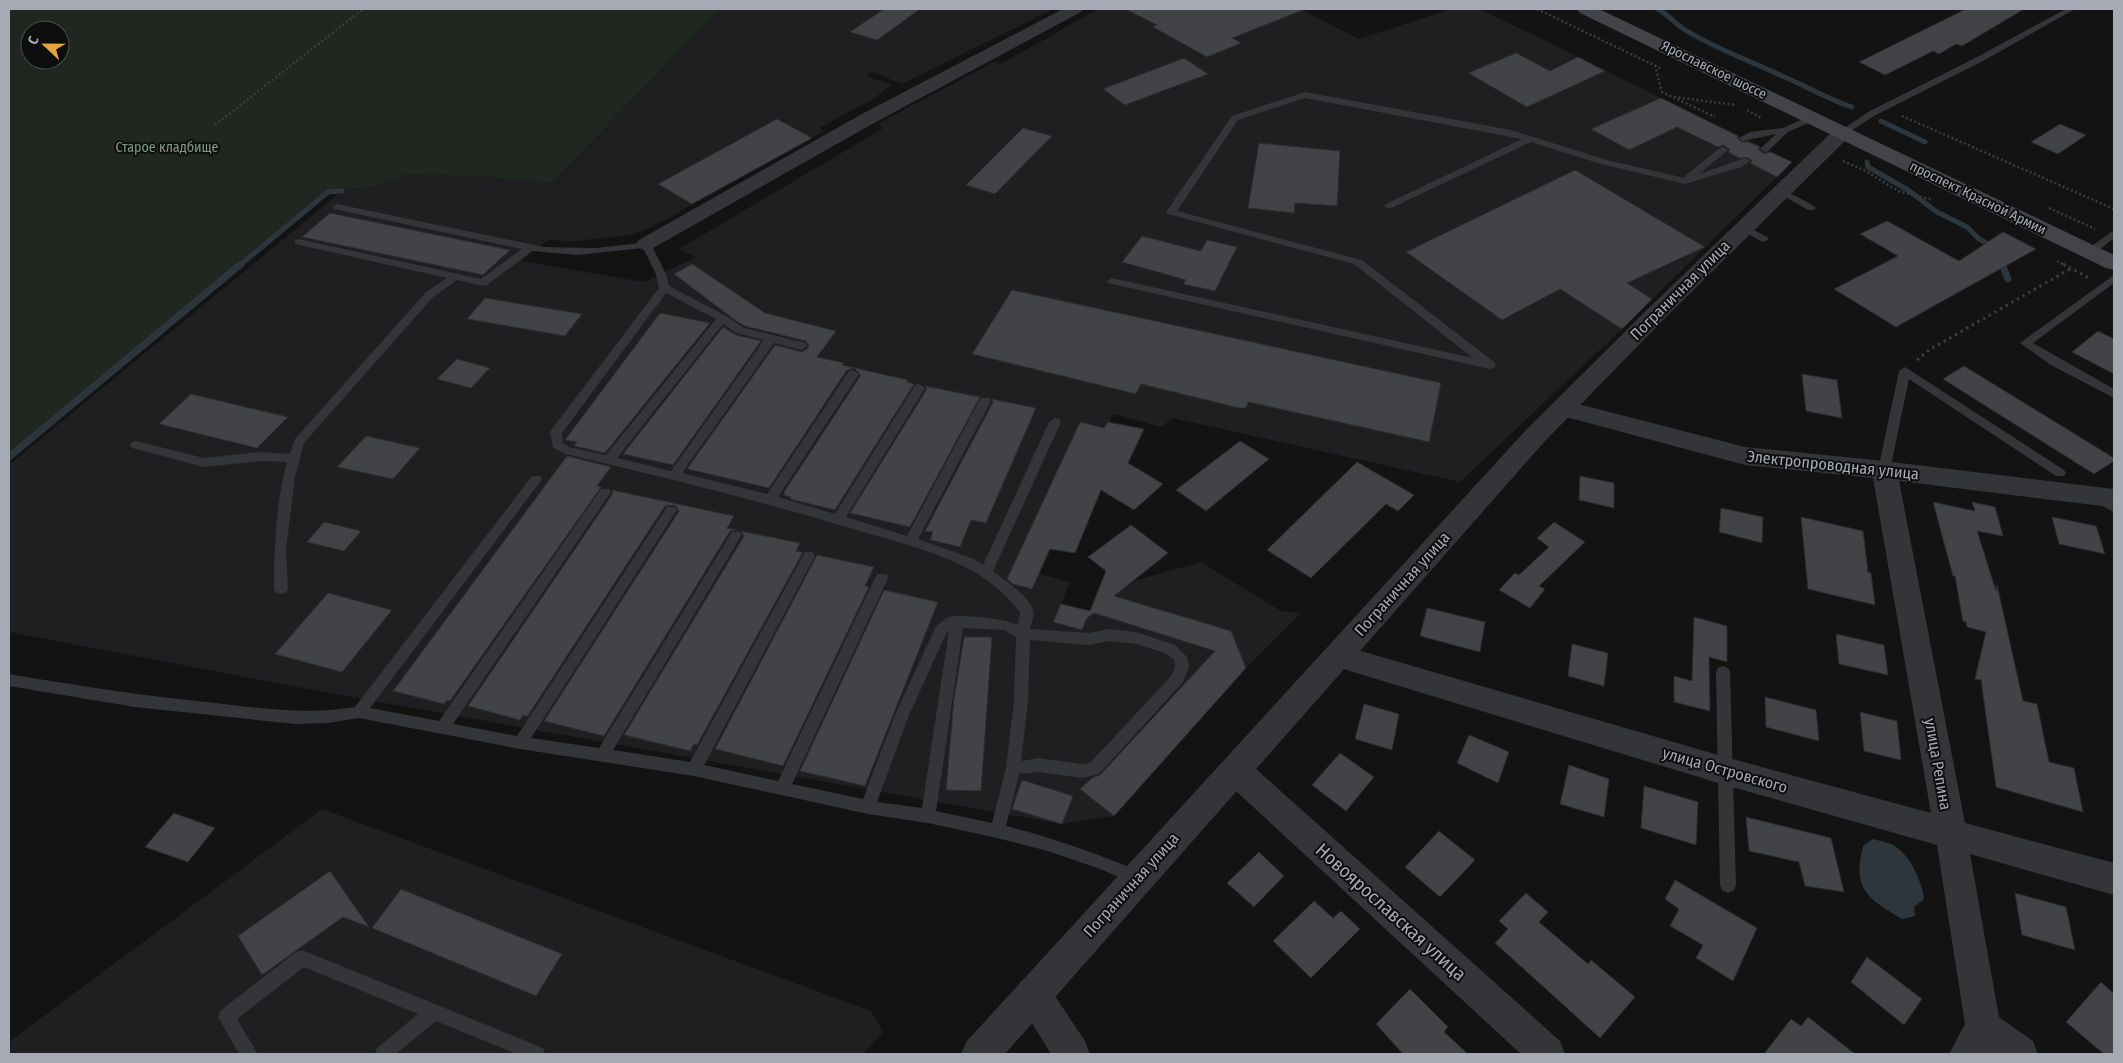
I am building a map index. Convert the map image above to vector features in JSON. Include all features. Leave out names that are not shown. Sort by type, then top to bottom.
[{"type":"main road","name":"Ярославское шоссе","points":[[1593,10],[1843,132]]},
{"type":"main road","name":"проспект Красной Армии","points":[[1843,132],[2114,263]]},
{"type":"street","points":[[646,244],[867,119],[1075,9]]},
{"type":"street","name":"Пограничная улица","points":[[980,1054],[1536,435],[1754,233],[1781,191],[1843,132]]},
{"type":"street","name":"Электропроводная улица","points":[[1563,408],[1745,456],[1884,470],[2111,500]]},
{"type":"street","name":"улица Репина","points":[[1884,470],[1951,835],[1975,1040]]},
{"type":"street","name":"улица Островского","points":[[1337,656],[1725,771],[2114,879]]},
{"type":"street","name":"Новоярославская улица","points":[[1236,770],[1547,1054]]},
{"type":"street","points":[[1033,993],[1072,1054]]},
{"type":"street","points":[[1975,1040],[2020,1054]]},
{"type":"lane","points":[[1843,132],[1883,108],[1980,59],[2071,9]]},
{"type":"lane","points":[[1112,281],[1490,365],[1358,262],[1171,212],[1235,118],[1305,95],[1511,133],[1604,162],[1685,181],[1738,165],[1745,161]]},
{"type":"lane","points":[[1743,138],[1750,135],[1786,130],[1812,118]]},
{"type":"lane","points":[[1765,149],[1786,130]]},
{"type":"lane","points":[[1389,206],[1530,139]]},
{"type":"lane","points":[[1685,181],[1723,150]]},
{"type":"lane","points":[[1781,191],[1811,208]]},
{"type":"lane","points":[[337,206],[511,243],[529,249],[588,253],[613,251],[646,244],[661,274],[664,288],[556,432],[557,445],[566,450],[770,499],[911,541],[969,563],[986,573],[1016,596],[1027,611],[1023,634],[1021,701],[1013,768],[997,831]]},
{"type":"lane","points":[[2090,252],[2114,232]]},
{"type":"lane","points":[[299,242],[483,283],[529,249]]},
{"type":"lane","points":[[281,589],[280,550],[289,477],[299,442],[429,296],[457,276]]},
{"type":"lane","points":[[2114,278],[2025,343],[2054,362],[2114,394]]},
{"type":"lane","points":[[664,288],[722,318],[740,331],[802,346]]},
{"type":"lane","points":[[609,460],[722,318]]},
{"type":"lane","points":[[673,477],[771,339]]},
{"type":"lane","points":[[1884,470],[1905,371],[2060,474]]},
{"type":"lane","points":[[770,499],[852,374]]},
{"type":"lane","points":[[838,520],[919,388]]},
{"type":"lane","points":[[911,541],[985,401]]},
{"type":"lane","points":[[986,573],[1055,422]]},
{"type":"lane","points":[[136,445],[211,463],[252,456],[277,455],[293,459]]},
{"type":"lane","points":[[359,712],[536,479]]},
{"type":"lane","points":[[443,727],[605,492]]},
{"type":"lane","points":[[520,743],[670,510]]},
{"type":"lane","points":[[602,756],[736,535]]},
{"type":"lane","points":[[694,769],[809,556]]},
{"type":"lane","points":[[782,788],[882,578]]},
{"type":"lane","points":[[928,816],[958,621]]},
{"type":"lane","points":[[868,807],[902,715],[941,630],[951,622],[1006,625],[1023,634],[1089,640],[1109,636],[1136,638],[1170,649],[1180,657],[1182,667],[1178,678],[1094,769],[1082,771],[1038,765],[1013,768]]},
{"type":"lane","points":[[1723,672],[1728,886]]},
{"type":"lane","points":[[9,680],[135,701],[295,718],[328,718],[359,712],[520,743],[694,769],[868,807],[928,816],[997,831],[1048,844],[1138,878]]},
{"type":"lane","points":[[249,1054],[226,1017],[302,958],[537,1054]]},
{"type":"lane","points":[[383,1054],[434,1012]]},
{"type":"path","points":[[215,125],[363,9]]},
{"type":"path","points":[[1537,9],[1662,69]]},
{"type":"path","points":[[1672,96],[1736,105]]},
{"type":"path","points":[[1728,101],[1786,130]]},
{"type":"path","points":[[1883,108],[2114,209]]},
{"type":"path","points":[[1821,152],[1864,170],[1898,191],[1922,197]]},
{"type":"path","points":[[1905,371],[1929,350],[2071,268]]},
{"type":"shaded area","points":[[720,9],[1053,9],[902,84],[872,72],[866,76],[892,84],[875,98],[819,128],[824,131],[652,227],[630,235],[566,242],[549,239],[521,261],[644,282],[696,257],[679,249],[882,129],[879,123],[994,62],[1001,64],[1098,9],[1300,9],[1359,39],[1451,9],[1480,9],[1792,162],[1622,329],[1460,482],[1173,418],[1161,427],[1114,414],[1104,428],[1039,574],[1070,582],[1061,604],[1089,611],[1098,591],[1201,562],[1281,611],[1301,613],[1246,668],[1114,816],[1062,824],[340,695],[9,632],[9,465],[342,191],[374,187],[407,174],[485,177],[552,183]]},
{"type":"shaded area","points":[[322,809],[871,1011],[883,1032],[863,1054],[9,1054],[9,1042]]},
{"type":"shaded area","points":[[1873,839],[1894,845],[1901,851],[1915,870],[1924,899],[1914,907],[1915,916],[1902,919],[1880,905],[1865,891],[1861,882],[1860,861],[1863,846]]},
{"type":"green space","name":"Старое кладбище","points":[[9,9],[720,9],[552,183],[485,177],[407,174],[374,187],[328,192],[9,457]]},
{"type":"building","points":[[884,9],[920,9],[877,40],[850,32]]},
{"type":"building","points":[[1125,9],[1303,10],[1232,38],[1241,43],[1207,57],[1153,27],[1157,25]]},
{"type":"building","points":[[1966,9],[2024,9],[1962,46],[1956,44],[1939,54],[1933,51],[1885,75],[1859,62]]},
{"type":"building","points":[[1516,53],[1550,71],[1578,57],[1605,71],[1527,107],[1468,73]]},
{"type":"building","points":[[1184,58],[1208,74],[1125,105],[1103,89]]},
{"type":"building","points":[[1661,98],[1738,136],[1737,138],[1742,142],[1749,142],[1760,147],[1758,149],[1764,154],[1770,152],[1792,162],[1777,177],[1750,163],[1752,161],[1749,158],[1739,158],[1728,152],[1730,150],[1724,145],[1718,147],[1677,127],[1629,150],[1591,129]]},
{"type":"building","points":[[777,119],[812,138],[692,204],[658,184]]},
{"type":"building","points":[[2060,124],[2086,135],[2058,154],[2031,142]]},
{"type":"building","points":[[1023,128],[1052,136],[995,194],[966,185]]},
{"type":"building","points":[[1259,143],[1340,151],[1337,206],[1295,203],[1294,213],[1248,208]]},
{"type":"building","points":[[1575,170],[1705,247],[1627,283],[1652,299],[1622,329],[1560,289],[1502,320],[1406,252]]},
{"type":"building","points":[[330,213],[510,250],[483,275],[302,237]]},
{"type":"building","points":[[1887,221],[1959,261],[2003,232],[2036,249],[1896,327],[1834,289],[1898,256],[1860,234]]},
{"type":"building","points":[[1142,236],[1201,251],[1207,240],[1237,247],[1215,291],[1183,284],[1186,280],[1122,262]]},
{"type":"building","points":[[692,264],[765,313],[836,331],[817,357],[844,363],[842,365],[908,380],[907,382],[914,384],[835,510],[790,499],[791,497],[784,495],[784,492],[861,375],[854,368],[847,370],[769,488],[687,469],[775,345],[802,352],[809,347],[806,341],[739,323],[674,274]]},
{"type":"building","points":[[1012,290],[1441,383],[1429,442],[1248,402],[1246,408],[1239,408],[1141,384],[1136,394],[972,354]]},
{"type":"building","points":[[485,298],[582,314],[565,336],[467,319]]},
{"type":"building","points":[[660,313],[710,323],[605,453],[574,446],[577,442],[565,440]]},
{"type":"building","points":[[723,327],[736,335],[761,341],[673,465],[623,454]]},
{"type":"building","points":[[2098,331],[2114,339],[2114,374],[2072,352]]},
{"type":"building","points":[[457,359],[490,368],[471,388],[437,379]]},
{"type":"building","points":[[1964,366],[2114,458],[2114,461],[2094,474],[1943,379]]},
{"type":"building","points":[[1802,374],[1837,380],[1842,418],[1806,411]]},
{"type":"building","points":[[925,386],[980,397],[910,527],[850,513],[927,389]]},
{"type":"building","points":[[191,394],[288,417],[257,448],[159,424]]},
{"type":"building","points":[[992,399],[1036,408],[986,523],[971,520],[960,547],[930,540],[933,532],[925,531],[993,402]]},
{"type":"building","points":[[1080,422],[1104,428],[1108,422],[1144,429],[1128,463],[1163,484],[1134,510],[1101,490],[1075,553],[1050,549],[1032,589],[1013,584],[1007,579]]},
{"type":"building","points":[[366,436],[420,448],[393,479],[337,467]]},
{"type":"building","points":[[1240,441],[1269,459],[1206,511],[1176,490]]},
{"type":"building","points":[[567,456],[611,467],[597,486],[601,487],[450,701],[447,700],[444,704],[393,691]]},
{"type":"building","points":[[1357,462],[1414,495],[1398,511],[1386,504],[1311,578],[1267,550]]},
{"type":"building","points":[[1580,476],[1614,483],[1614,508],[1579,500]]},
{"type":"building","points":[[612,490],[734,516],[727,528],[738,530],[730,531],[604,736],[544,721],[679,511],[675,505],[665,506],[527,717],[523,715],[520,720],[468,706],[613,493]]},
{"type":"building","points":[[1933,502],[1975,511],[1972,502],[1995,507],[2003,536],[1977,531],[1996,591],[1997,585],[2023,701],[2037,704],[2049,762],[2074,768],[2083,812],[1996,787],[1981,680],[1975,679],[1986,632],[1967,627],[1966,622],[1963,621],[1955,576],[1953,576]]},
{"type":"building","points":[[1721,508],[1763,517],[1762,543],[1719,532]]},
{"type":"building","points":[[1801,517],[1863,531],[1868,572],[1871,573],[1875,605],[1808,589]]},
{"type":"building","points":[[2052,517],[2096,526],[2105,554],[2059,544]]},
{"type":"building","points":[[324,522],[361,531],[344,551],[307,542]]},
{"type":"building","points":[[1554,522],[1585,542],[1539,586],[1545,589],[1530,608],[1499,590],[1515,573],[1519,575],[1549,547],[1537,538]]},
{"type":"building","points":[[1131,525],[1168,553],[1114,596],[1231,631],[1246,668],[1114,816],[1080,789],[1092,778],[1100,775],[1215,651],[1094,613],[1087,618],[1082,630],[1053,622],[1061,604],[1090,611],[1106,571],[1088,557]]},
{"type":"building","points":[[741,531],[800,543],[796,551],[803,552],[697,745],[694,744],[690,751],[624,735],[744,536]]},
{"type":"building","points":[[817,555],[874,567],[865,586],[869,587],[783,766],[715,749]]},
{"type":"building","points":[[884,590],[938,602],[865,786],[800,771]]},
{"type":"building","points":[[328,593],[392,610],[342,672],[275,654]]},
{"type":"building","points":[[1427,608],[1485,622],[1480,652],[1420,636]]},
{"type":"building","points":[[1694,617],[1727,626],[1727,662],[1709,657],[1710,711],[1674,702],[1674,676],[1692,681]]},
{"type":"building","points":[[1836,634],[1884,645],[1888,675],[1839,664]]},
{"type":"building","points":[[964,637],[992,637],[981,791],[946,790],[954,699]]},
{"type":"building","points":[[1572,644],[1608,653],[1604,686],[1568,676]]},
{"type":"building","points":[[1765,697],[1816,710],[1819,741],[1766,727]]},
{"type":"building","points":[[1364,704],[1399,714],[1392,750],[1355,739]]},
{"type":"building","points":[[1860,712],[1897,721],[1901,760],[1864,751]]},
{"type":"building","points":[[1469,735],[1509,752],[1498,783],[1457,763]]},
{"type":"building","points":[[1340,753],[1374,777],[1346,811],[1312,785]]},
{"type":"building","points":[[1569,765],[1609,779],[1604,817],[1560,804]]},
{"type":"building","points":[[1022,780],[1073,796],[1062,824],[1012,809]]},
{"type":"building","points":[[1644,786],[1698,802],[1696,845],[1641,828]]},
{"type":"building","points":[[174,813],[215,828],[188,862],[145,847]]},
{"type":"building","points":[[1746,817],[1831,838],[1844,892],[1805,886],[1799,862],[1749,851]]},
{"type":"building","points":[[1439,831],[1475,860],[1440,897],[1405,867]]},
{"type":"building","points":[[1259,852],[1284,876],[1254,907],[1227,883]]},
{"type":"building","points":[[330,871],[369,927],[343,917],[262,975],[238,936]]},
{"type":"building","points":[[1675,880],[1757,928],[1733,981],[1696,958],[1703,945],[1670,926],[1679,909],[1665,899]]},
{"type":"building","points":[[401,889],[562,954],[536,996],[372,928]]},
{"type":"building","points":[[1526,893],[1548,912],[1539,922],[1588,964],[1591,960],[1635,997],[1600,1038],[1495,943],[1508,929],[1499,921]]},
{"type":"building","points":[[2015,893],[2066,907],[2075,950],[2022,935]]},
{"type":"building","points":[[1314,901],[1333,918],[1341,911],[1360,929],[1311,978],[1273,941]]},
{"type":"building","points":[[1867,957],[1922,999],[1904,1025],[1851,982]]},
{"type":"building","points":[[2101,982],[2114,994],[2114,1054],[2104,1054],[2066,1022]]},
{"type":"building","points":[[1410,989],[1448,1027],[1444,1032],[1468,1054],[1403,1054],[1376,1024]]},
{"type":"building","points":[[1808,1017],[1855,1054],[1764,1054],[1791,1019],[1801,1026]]},
{"type":"waterway","points":[[1658,9],[1682,28],[1706,42],[1852,107]]},
{"type":"waterway","points":[[1881,121],[1925,142]]},
{"type":"waterway","points":[[1867,162],[1868,167],[1908,190],[1937,212],[1967,227],[1979,239],[1993,247]]},
{"type":"waterway","points":[[239,266],[328,192],[342,191]]},
{"type":"waterway","points":[[2002,264],[2005,259]]},
{"type":"waterway","points":[[9,457],[241,264]]},
{"type":"waterway","points":[[2002,264],[2008,279]]}]
